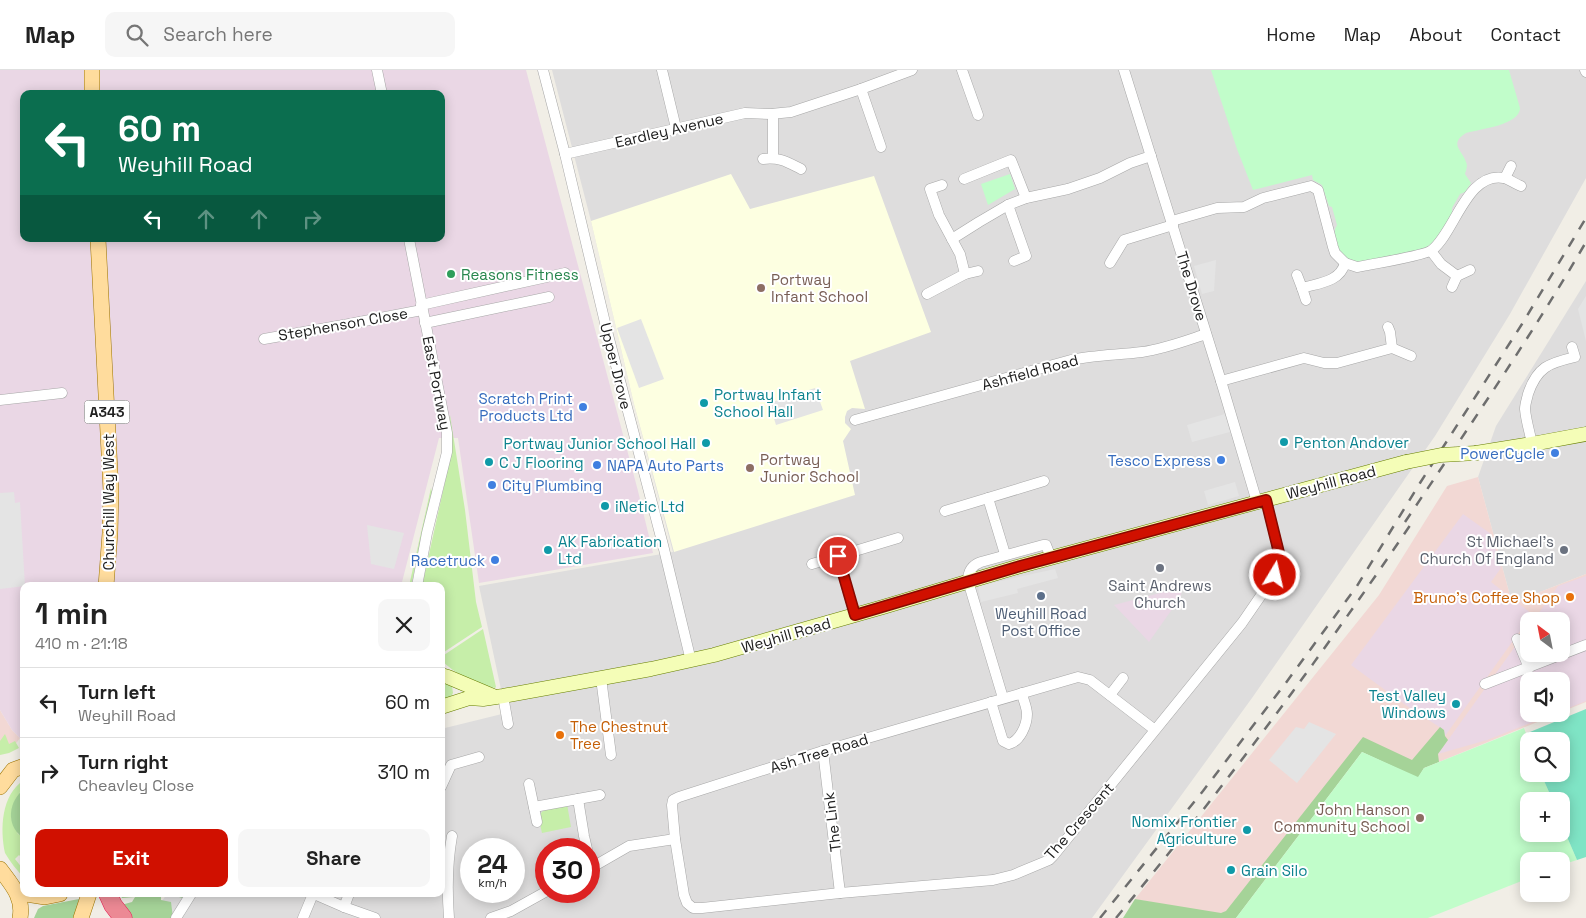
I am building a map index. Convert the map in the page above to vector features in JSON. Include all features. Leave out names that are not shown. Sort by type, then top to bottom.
[{"type":"highway","points":[[109,897],[123,918]]},
{"type":"main road","points":[[92,70],[92,90]]},
{"type":"main road","name":"Churchill Way West","points":[[98,242],[111,491],[106,582]]},
{"type":"main road","name":"Weyhill Road","points":[[447,705],[469,698],[483,699],[691,661],[1050,558],[1406,462],[1476,453],[1586,434]]},
{"type":"main road","name":"Weyhill Road","points":[[445,676],[500,696]]},
{"type":"main road","name":"Weyhill Road","points":[[445,676],[458,691],[456,697],[447,705]]},
{"type":"main road","points":[[0,787],[15,766]]},
{"type":"main road","points":[[0,869],[20,889]]},
{"type":"main road","points":[[20,918],[21,897]]},
{"type":"main road","points":[[82,915],[88,897]]},
{"type":"street","points":[[378,70],[381,90]]},
{"type":"street","name":"Upper Drove","points":[[543,70],[691,661]]},
{"type":"street","points":[[662,70],[676,128]]},
{"type":"street","name":"Eardley Avenue","points":[[565,154],[745,113],[773,114],[791,112],[912,70]]},
{"type":"street","points":[[962,70],[978,115]]},
{"type":"street","name":"The Drove","points":[[1124,70],[1221,381],[1262,501]]},
{"type":"street","points":[[861,89],[881,147]]},
{"type":"street","points":[[773,114],[768,158],[780,159],[801,169]]},
{"type":"street","points":[[952,239],[1008,205],[1026,198],[1100,178],[1130,163],[1151,156]]},
{"type":"street","points":[[964,178],[1011,160],[1026,198]]},
{"type":"street","points":[[1505,178],[1511,166]]},
{"type":"street","points":[[1110,263],[1124,240],[1217,208],[1244,207],[1263,198],[1311,186],[1318,190],[1335,253],[1345,263],[1357,267],[1431,251],[1443,237],[1477,186],[1490,178],[1505,178],[1521,186]]},
{"type":"street","points":[[942,185],[927,190],[960,254],[966,274]]},
{"type":"street","points":[[1008,205],[1028,259],[1014,260]]},
{"type":"street","name":"East Portway","points":[[410,242],[448,442],[418,582]]},
{"type":"street","points":[[1431,251],[1441,264],[1457,276]]},
{"type":"street","points":[[1302,288],[1338,276],[1343,270],[1345,263]]},
{"type":"street","points":[[1452,287],[1457,276],[1470,270]]},
{"type":"street","points":[[928,294],[966,274],[978,271]]},
{"type":"street","name":"Stephenson Close","points":[[264,339],[349,324],[565,273]]},
{"type":"street","points":[[1297,274],[1306,300]]},
{"type":"street","points":[[425,323],[549,297]]},
{"type":"street","points":[[1388,327],[1392,348]]},
{"type":"street","name":"Ashfield Road","points":[[855,420],[1071,360],[1158,350],[1206,334]]},
{"type":"street","points":[[1532,444],[1525,408],[1532,384],[1545,367],[1554,362],[1575,358],[1572,347]]},
{"type":"street","points":[[1221,381],[1304,358],[1324,363],[1337,363],[1392,348],[1411,356]]},
{"type":"street","points":[[0,400],[62,393]]},
{"type":"street","points":[[945,511],[1044,481]]},
{"type":"street","points":[[988,498],[1005,554]]},
{"type":"street","name":"The Crescent","points":[[675,839],[684,895],[686,903],[692,908],[712,908],[840,893],[994,880],[1046,862],[1053,856],[1242,623],[1275,575],[1279,567],[1280,558],[1262,501]]},
{"type":"street","points":[[812,564],[898,538]]},
{"type":"street","points":[[1003,698],[968,581],[970,571],[976,564],[1043,544],[1048,548],[1050,558]]},
{"type":"street","points":[[838,556],[855,615]]},
{"type":"street","points":[[1517,639],[1529,668]]},
{"type":"street","points":[[1485,684],[1586,645]]},
{"type":"street","name":"Ash Tree Road","points":[[675,839],[672,805],[673,800],[678,797],[823,751],[1072,679],[1082,677],[1090,680],[1155,730]]},
{"type":"street","points":[[601,678],[612,755]]},
{"type":"street","points":[[1110,695],[1122,678]]},
{"type":"street","points":[[991,702],[1003,741],[1008,744],[1018,739],[1027,716],[1022,693]]},
{"type":"street","points":[[500,696],[508,724]]},
{"type":"street","name":"The Link","points":[[823,751],[840,893]]},
{"type":"street","points":[[445,777],[450,765],[479,757]]},
{"type":"street","points":[[529,784],[537,822]]},
{"type":"street","points":[[534,807],[600,795]]},
{"type":"street","points":[[578,799],[584,838]]},
{"type":"street","points":[[449,918],[447,877],[448,854],[452,836]]},
{"type":"street","points":[[600,862],[629,846],[675,839]]},
{"type":"street","points":[[176,918],[189,897]]},
{"type":"street","points":[[304,918],[312,897]]},
{"type":"street","points":[[320,897],[376,918]]},
{"type":"street","points":[[344,907],[348,897]]},
{"type":"street","points":[[498,917],[535,897]]},
{"type":"shaded area","points":[[0,70],[526,70],[653,553],[479,583],[458,438],[439,438],[402,582],[20,582],[20,738],[12,730],[0,710]]},
{"type":"shaded area","points":[[552,70],[1586,70],[1586,178],[1510,314],[1435,436],[1252,698],[1092,918],[164,918],[153,913],[165,897],[445,897],[445,728],[506,713],[479,586],[673,552],[634,404],[591,221]]},
{"type":"shaded area","name":"Portway Infant School","points":[[731,174],[750,209],[874,176],[931,332],[850,361],[865,409],[852,408],[847,411],[845,417],[845,423],[851,429],[843,441],[855,495],[674,552],[634,404],[591,221]]},
{"type":"shaded area","points":[[1216,260],[1214,291],[1202,294],[1194,266]]},
{"type":"shaded area","points":[[1586,281],[1586,574],[1512,603],[1478,477],[1496,426]]},
{"type":"shaded area","points":[[1586,296],[1586,341],[1578,309]]},
{"type":"shaded area","points":[[641,319],[664,379],[639,388],[617,328]]},
{"type":"shaded area","points":[[815,388],[823,410],[776,425],[769,403]]},
{"type":"shaded area","points":[[1225,414],[1230,432],[1192,442],[1187,425]]},
{"type":"shaded area","points":[[1478,477],[1512,603],[1586,574],[1586,702],[1570,708],[1570,672],[1520,672],[1520,722],[1537,722],[1424,768],[1362,752],[1236,918],[1135,899],[1379,595],[1447,486]]},
{"type":"shaded area","points":[[1235,482],[1239,496],[1208,505],[1204,491]]},
{"type":"shaded area","points":[[14,492],[15,503],[20,502],[25,582],[20,582],[20,587],[0,589],[0,493]]},
{"type":"shaded area","points":[[1463,514],[1491,534],[1501,568],[1491,582],[1529,612],[1520,612],[1520,631],[1445,736],[1444,730],[1407,706],[1351,665]]},
{"type":"shaded area","points":[[367,525],[404,533],[394,569],[371,564]]},
{"type":"shaded area","points":[[1055,569],[1058,578],[1017,589],[1018,593],[981,602],[978,586]]},
{"type":"shaded area","points":[[1586,576],[1586,701],[1570,707],[1570,672],[1520,672],[1520,722],[1533,722],[1487,740],[1438,754],[1520,640],[1520,662],[1570,662],[1570,612],[1539,612],[1558,586]]},
{"type":"shaded area","points":[[1183,587],[1180,598],[1149,642],[1114,605]]},
{"type":"shaded area","points":[[0,710],[12,730],[20,738],[14,746],[0,749]]},
{"type":"shaded area","points":[[1309,722],[1336,734],[1297,783],[1269,760],[1296,727],[1304,729]]},
{"type":"green space","points":[[1211,70],[1509,70],[1520,108],[1514,119],[1489,128],[1466,133],[1458,141],[1458,148],[1467,164],[1465,174],[1471,183],[1465,192],[1460,194],[1452,208],[1452,214],[1436,240],[1421,250],[1355,263],[1341,255],[1333,233],[1337,225],[1332,207],[1329,206],[1322,185],[1313,180],[1312,175],[1253,190],[1237,149]]},
{"type":"green space","points":[[1010,174],[1015,189],[988,205],[981,184]]},
{"type":"green space","points":[[450,415],[465,510],[476,602],[482,627],[445,651],[445,582],[423,582],[450,459]]},
{"type":"green space","points":[[431,488],[432,492],[412,582],[410,582]]},
{"type":"green space","points":[[483,629],[496,687],[480,684],[453,670],[445,663],[445,654]]},
{"type":"green space","points":[[445,682],[452,686],[453,693],[449,700],[445,701]]},
{"type":"green space","points":[[1586,709],[1586,857],[1577,860],[1569,842],[1570,792],[1549,792],[1545,782],[1570,782],[1570,732],[1530,732],[1554,722],[1570,722],[1570,716]]},
{"type":"green space","points":[[1440,727],[1444,730],[1448,740],[1438,754],[1439,762],[1424,768],[1418,778],[1362,752],[1236,918],[1123,918],[1135,899],[1221,913],[1226,911],[1363,737],[1412,760]]},
{"type":"green space","name":"John Hanson Community School","points":[[1524,728],[1525,732],[1520,732],[1520,782],[1545,782],[1549,792],[1520,792],[1520,842],[1569,842],[1577,860],[1570,862],[1570,852],[1520,852],[1520,882],[1428,918],[1236,918],[1362,752],[1418,777],[1424,768]]},
{"type":"green space","points":[[5,734],[9,744],[15,741],[19,748],[0,755],[0,741]]},
{"type":"green space","points":[[20,783],[20,792],[11,818],[20,835],[20,856],[15,859],[20,865],[20,873],[5,853],[3,844],[4,813],[16,786]]},
{"type":"green space","points":[[19,794],[20,835],[13,826],[11,819],[12,806]]},
{"type":"green space","points":[[567,804],[571,827],[542,833],[540,818],[543,811]]},
{"type":"green space","points":[[135,897],[161,897],[161,900],[171,902],[173,918],[128,918],[121,905],[132,902]]},
{"type":"green space","points":[[79,899],[74,918],[34,918],[38,909],[43,906]]},
{"type":"railway","points":[[1100,918],[1203,791],[1357,586],[1420,483],[1522,324],[1586,218]]},
{"type":"railway","points":[[1405,522],[1520,349],[1586,242]]},
{"type":"railway","points":[[1116,918],[1233,772],[1344,621],[1415,518]]},
{"type":"place","name":"Reasons Fitness","points":[[451,274]]},
{"type":"place","name":"Portway Infant School","points":[[761,288]]},
{"type":"place","name":"Portway Infant School Hall","points":[[704,403]]},
{"type":"place","name":"Scratch Print Products Ltd","points":[[583,407]]},
{"type":"place","name":"Penton Andover","points":[[1284,442]]},
{"type":"place","name":"Portway Junior School Hall","points":[[706,443]]},
{"type":"place","name":"PowerCycle","points":[[1555,453]]},
{"type":"place","name":"Tesco Express","points":[[1221,460]]},
{"type":"place","name":"C J Flooring","points":[[489,462]]},
{"type":"place","name":"NAPA Auto Parts","points":[[597,465]]},
{"type":"place","name":"Portway Junior School","points":[[750,468]]},
{"type":"place","name":"City Plumbing","points":[[492,485]]},
{"type":"place","name":"iNetic Ltd","points":[[605,506]]},
{"type":"place","name":"AK Fabrication Ltd","points":[[548,550]]},
{"type":"place","name":"St Michael's Church Of England","points":[[1564,550]]},
{"type":"place","name":"Racetruck","points":[[495,560]]},
{"type":"place","name":"Saint Andrews Church","points":[[1160,568]]},
{"type":"place","name":"Weyhill Road Post Office","points":[[1041,596]]},
{"type":"place","name":"Bruno's Coffee Shop","points":[[1570,597]]},
{"type":"place","name":"Test Valley Windows","points":[[1456,704]]},
{"type":"place","name":"The Chestnut Tree","points":[[560,735]]},
{"type":"place","name":"John Hanson Community School","points":[[1420,818]]},
{"type":"place","name":"Nomix Frontier Agriculture","points":[[1247,830]]},
{"type":"place","name":"Grain Silo","points":[[1231,870]]},
{"type":"route","points":[[838,556],[855,615],[1017,567],[1266,500],[1281,561],[1275,575]]}]
